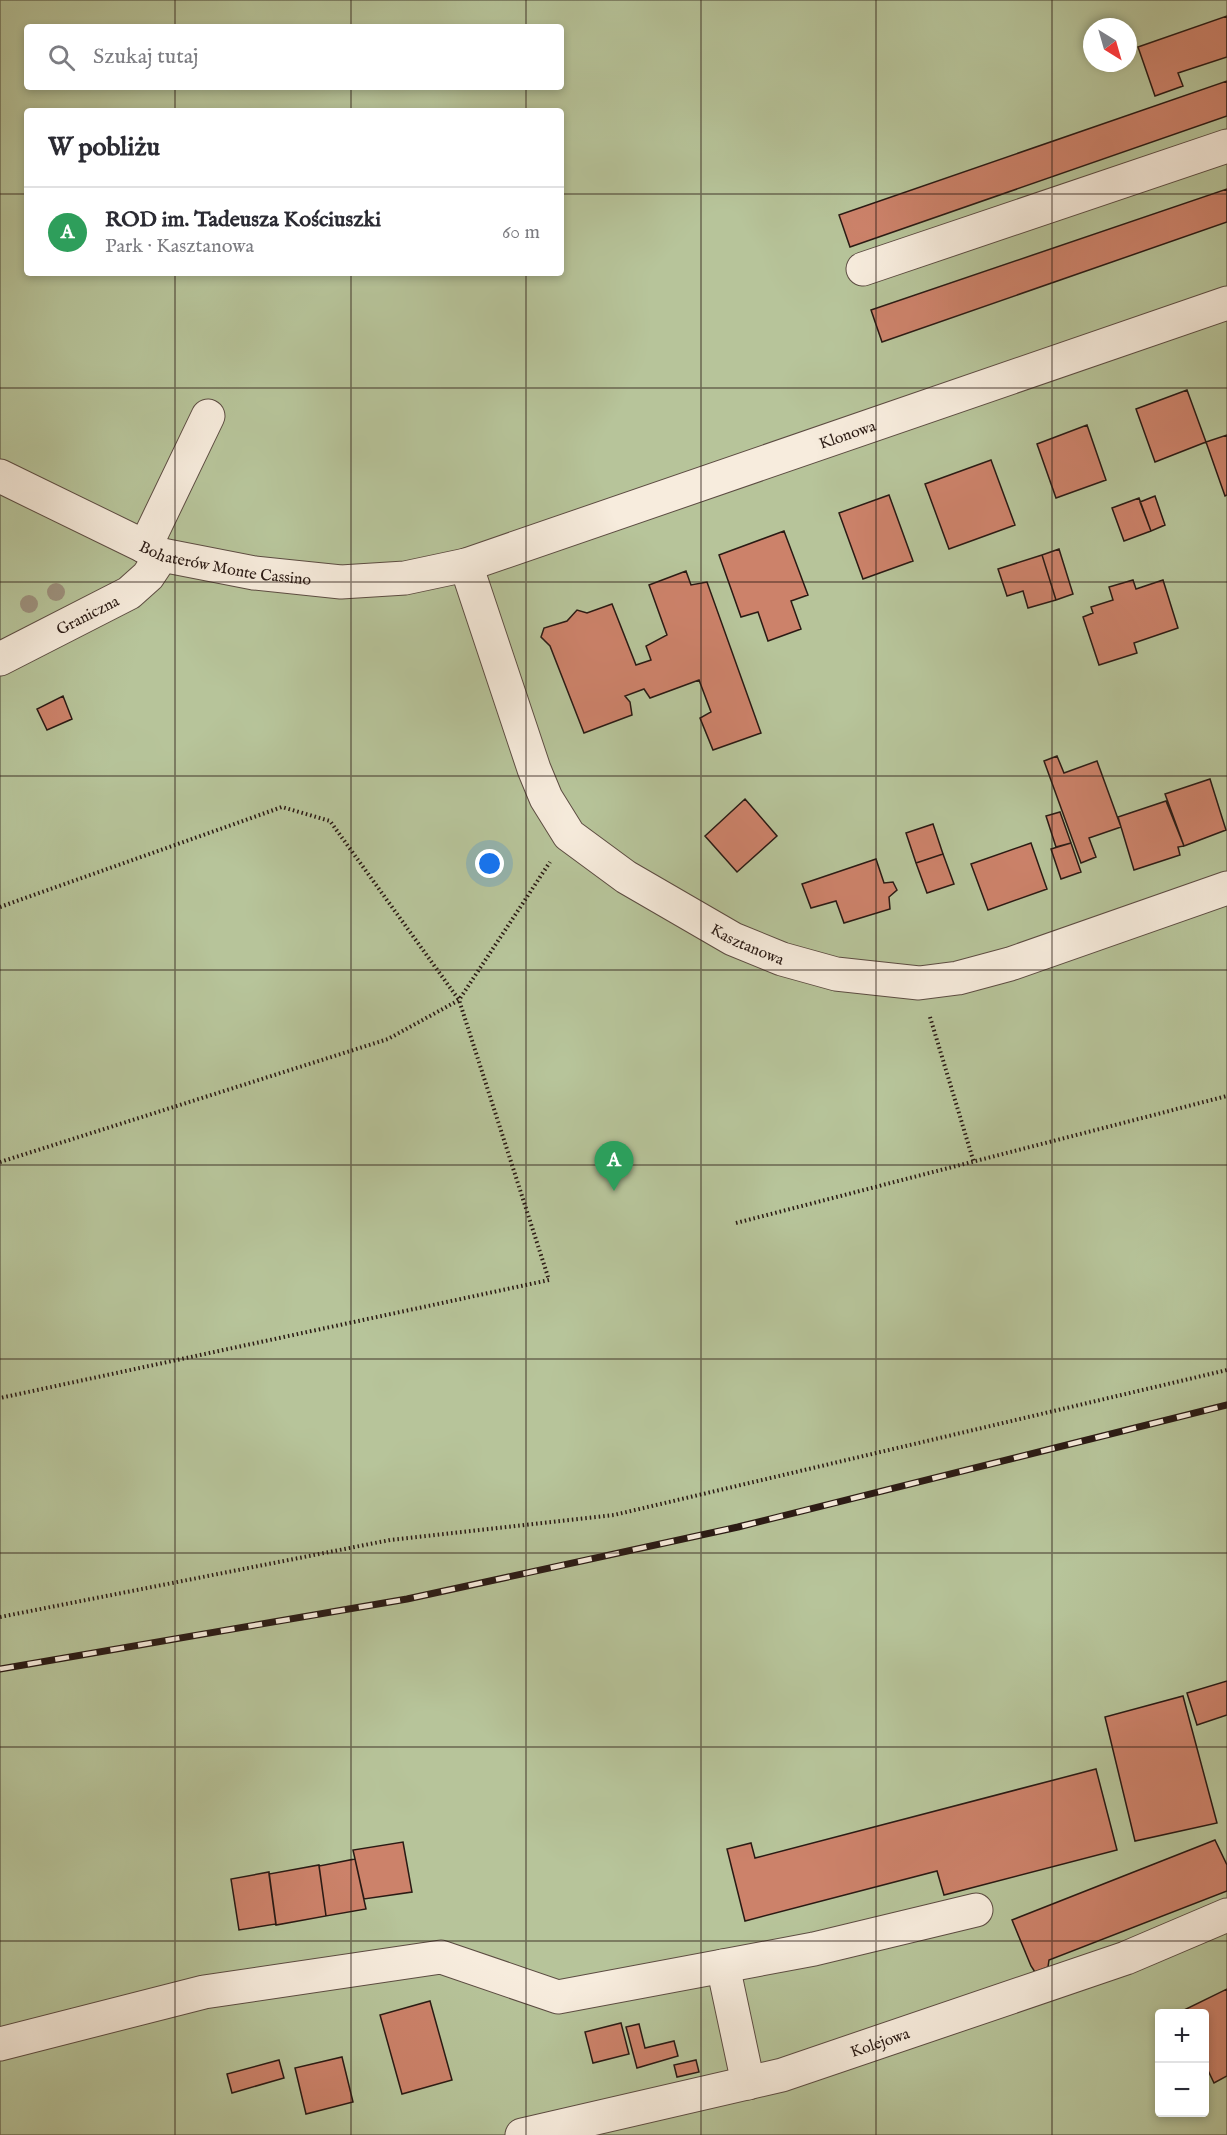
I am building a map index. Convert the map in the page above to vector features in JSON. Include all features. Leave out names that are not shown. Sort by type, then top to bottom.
[{"type":"street","points":[[863,269],[1227,146]]},
{"type":"street","name":"Klonowa","points":[[466,565],[1227,303]]},
{"type":"street","name":"Graniczna","points":[[0,659],[129,593],[148,576],[154,551],[208,416]]},
{"type":"street","name":"Bohaterów Monte Cassino","points":[[0,476],[154,551],[254,573],[341,582],[405,578],[466,565]]},
{"type":"street","name":"Kasztanowa","points":[[466,565],[534,769],[546,798],[569,835],[626,877],[733,939],[782,959],[836,974],[919,983],[958,978],[1010,964],[1227,888]]},
{"type":"street","points":[[0,2044],[204,1992],[441,1957],[558,1997],[814,1949],[976,1910]]},
{"type":"street","name":"Kolejowa","points":[[522,2135],[559,2131],[782,2075],[1126,1958],[1227,1915]]},
{"type":"street","points":[[723,1966],[748,2083]]},
{"type":"path","points":[[0,907],[282,807],[330,820],[459,1000],[549,1280],[0,1398]]},
{"type":"path","points":[[0,1162],[388,1039],[459,1000],[554,858]]},
{"type":"path","points":[[919,983],[974,1162]]},
{"type":"path","points":[[736,1223],[1227,1096]]},
{"type":"path","points":[[0,1617],[390,1540],[614,1515],[1227,1370]]},
{"type":"green space","points":[[0,0],[1227,0],[1227,2135],[0,2135]]},
{"type":"building","points":[[1227,16],[1227,57],[1178,73],[1183,86],[1155,96],[1138,47]]},
{"type":"building","points":[[1227,81],[1227,116],[850,247],[839,215]]},
{"type":"building","points":[[1227,189],[1227,222],[882,342],[871,310]]},
{"type":"building","points":[[1187,390],[1206,442],[1155,462],[1136,409]]},
{"type":"building","points":[[1087,425],[1106,480],[1056,498],[1037,444]]},
{"type":"building","points":[[1227,435],[1227,495],[1225,496],[1206,442]]},
{"type":"building","points":[[991,460],[1015,525],[949,549],[925,484]]},
{"type":"building","points":[[889,495],[913,561],[863,579],[839,513]]},
{"type":"building","points":[[1155,496],[1165,525],[1151,531],[1140,502]]},
{"type":"building","points":[[1139,498],[1151,531],[1124,541],[1112,508]]},
{"type":"building","points":[[784,531],[808,595],[791,601],[801,629],[768,641],[758,612],[741,617],[719,555]]},
{"type":"building","points":[[1059,549],[1073,594],[1056,600],[1042,555]]},
{"type":"building","points":[[1042,555],[1056,600],[1028,608],[1023,591],[1007,596],[998,569]]},
{"type":"building","points":[[686,571],[691,585],[707,582],[761,733],[713,750],[700,718],[711,712],[699,680],[650,698],[644,689],[625,696],[630,702],[632,715],[584,733],[550,646],[541,637],[544,628],[567,621],[577,610],[587,613],[612,604],[636,665],[651,660],[646,646],[667,635],[649,585]]},
{"type":"building","points":[[1133,580],[1136,589],[1163,580],[1178,628],[1134,643],[1137,653],[1099,665],[1083,617],[1093,613],[1091,607],[1113,600],[1109,587]]},
{"type":"building","points":[[63,696],[72,719],[47,730],[37,709]]},
{"type":"building","points":[[1057,756],[1064,773],[1097,761],[1121,827],[1089,838],[1096,857],[1081,863],[1044,761]]},
{"type":"building","points":[[1210,779],[1226,830],[1184,846],[1165,794]]},
{"type":"building","points":[[745,799],[777,836],[737,872],[705,836]]},
{"type":"building","points":[[1166,801],[1184,846],[1178,847],[1180,855],[1134,870],[1118,817]]},
{"type":"building","points":[[1060,812],[1071,843],[1056,847],[1046,816]]},
{"type":"building","points":[[933,824],[943,854],[916,863],[906,833]]},
{"type":"building","points":[[1031,843],[1047,889],[988,910],[971,864]]},
{"type":"building","points":[[1071,843],[1081,872],[1061,879],[1051,849]]},
{"type":"building","points":[[943,854],[954,884],[927,893],[916,863]]},
{"type":"building","points":[[876,859],[884,883],[893,882],[897,890],[889,897],[890,909],[844,923],[836,901],[811,908],[802,884]]},
{"type":"building","points":[[1227,1681],[1227,1715],[1197,1725],[1187,1693]]},
{"type":"building","points":[[1183,1696],[1217,1823],[1135,1841],[1105,1717]]},
{"type":"building","points":[[1096,1769],[1117,1850],[944,1895],[937,1871],[745,1921],[727,1849],[751,1843],[755,1858]]},
{"type":"building","points":[[1215,1840],[1227,1865],[1227,1891],[1049,1960],[1048,1967],[1035,1972],[1012,1920]]},
{"type":"building","points":[[403,1842],[412,1892],[364,1899],[353,1850]]},
{"type":"building","points":[[355,1859],[366,1909],[326,1916],[319,1866]]},
{"type":"building","points":[[319,1865],[326,1916],[276,1925],[269,1874]]},
{"type":"building","points":[[269,1872],[276,1924],[239,1930],[231,1879]]},
{"type":"building","points":[[1227,1989],[1227,2076],[1214,2083],[1209,2072],[1209,2009],[1186,2009]]},
{"type":"building","points":[[430,2001],[452,2080],[402,2094],[380,2015]]},
{"type":"building","points":[[621,2023],[629,2054],[593,2063],[585,2032]]},
{"type":"building","points":[[639,2024],[645,2048],[674,2041],[678,2056],[637,2068],[626,2027]]},
{"type":"building","points":[[342,2057],[353,2102],[306,2114],[295,2068]]},
{"type":"building","points":[[279,2060],[284,2078],[232,2093],[227,2074]]},
{"type":"building","points":[[696,2060],[699,2072],[677,2077],[674,2065]]},
{"type":"railway","points":[[0,1669],[407,1599],[738,1527],[1227,1405]]},
{"type":"place","name":"ROD im. Tadeusza Kościuszki","points":[[614,1191]]}]
